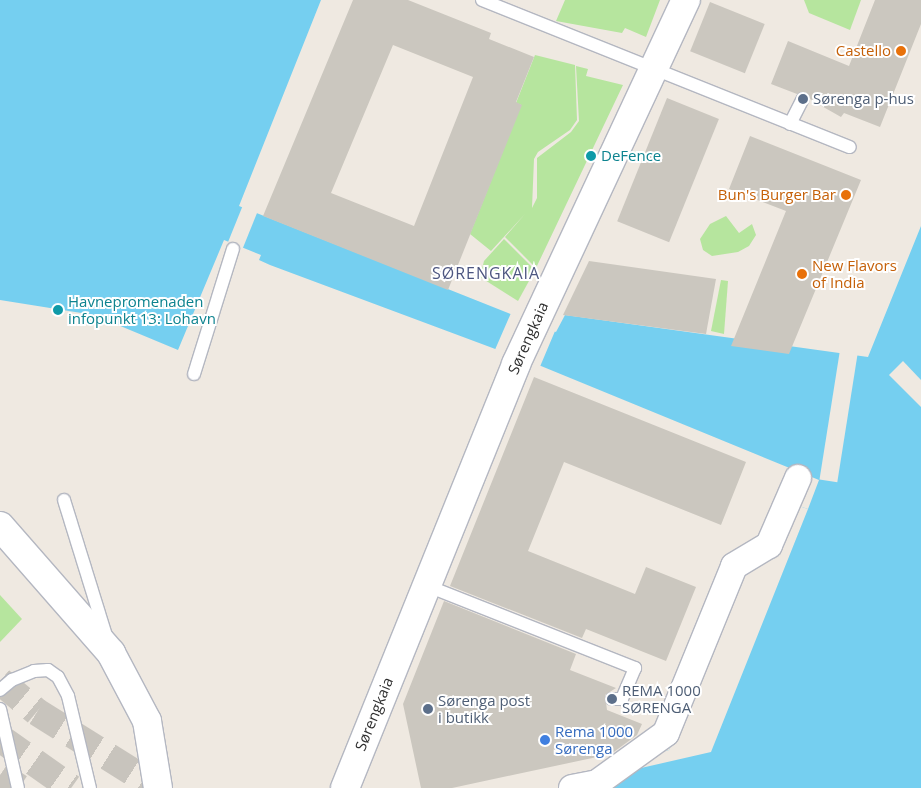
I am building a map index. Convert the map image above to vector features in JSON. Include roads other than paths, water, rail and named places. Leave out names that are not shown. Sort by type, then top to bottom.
[{"type":"street","name":"Sørengkaia","points":[[344,788],[516,364],[656,70],[686,0]]},
{"type":"street","points":[[584,785],[666,732],[734,566],[769,545],[798,478]]},
{"type":"street","points":[[0,526],[111,653],[147,721],[158,788]]},
{"type":"lane","points":[[482,0],[850,147]]},
{"type":"lane","points":[[790,124],[803,98]]},
{"type":"lane","points":[[194,374],[233,249]]},
{"type":"lane","points":[[64,500],[111,653]]},
{"type":"lane","points":[[425,585],[635,668],[622,699],[612,699]]},
{"type":"lane","points":[[0,690],[12,680],[34,671],[48,670],[58,677],[68,696],[90,788]]},
{"type":"lane","points":[[0,709],[18,788]]},
{"type":"water","points":[[0,0],[321,0],[239,206],[556,332],[565,315],[868,357],[921,226],[921,788],[613,788],[630,762],[669,750],[740,573],[775,558],[799,506],[808,509],[819,480],[541,366],[270,265],[259,260],[261,255],[224,240],[178,350],[94,315],[0,300]]},
{"type":"tunnel","points":[[0,681],[37,712],[158,788]]},
{"type":"tunnel","points":[[0,738],[71,788]]},
{"type":"tunnel","points":[[0,775],[19,788]]},
{"type":"place","name":"Castello","points":[[901,51]]},
{"type":"place","name":"Sørenga p-hus","points":[[803,99]]},
{"type":"place","name":"DeFence","points":[[591,156]]},
{"type":"place","name":"Bun's Burger Bar","points":[[846,195]]},
{"type":"place","name":"New Flavors of India","points":[[802,274]]},
{"type":"place","name":"Havnepromenaden infopunkt 13: Lohavn","points":[[58,310]]},
{"type":"place","name":"REMA 1000 SØRENGA","points":[[612,699]]},
{"type":"place","name":"Sørenga post i butikk","points":[[428,709]]},
{"type":"place","name":"Rema 1000 Sørenga","points":[[545,740]]},
{"type":"district","name":"SØRENGKAIA","points":[[486,273]]}]
